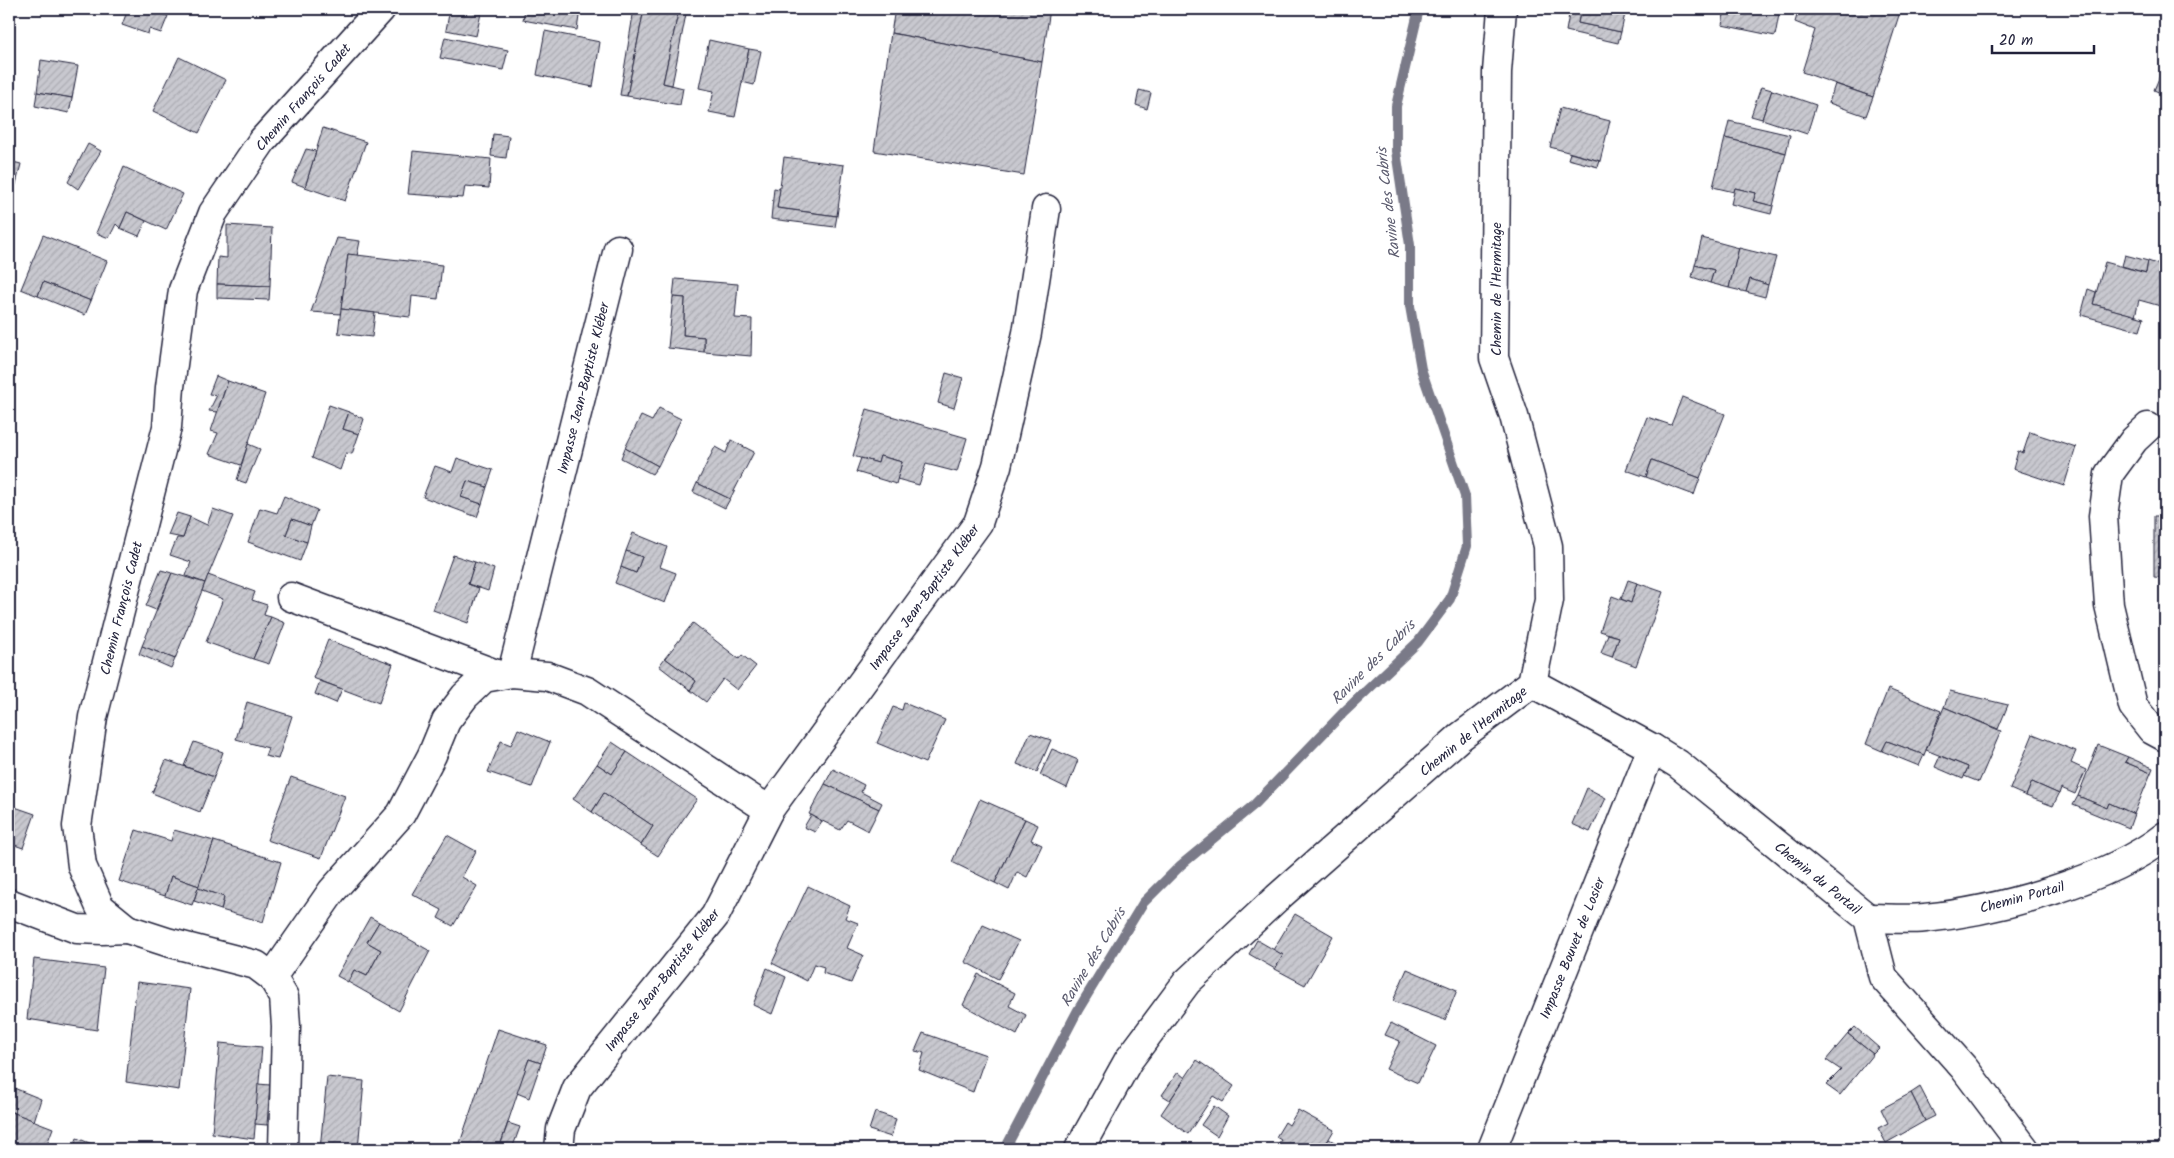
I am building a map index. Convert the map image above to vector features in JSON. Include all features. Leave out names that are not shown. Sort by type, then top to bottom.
[{"type":"street","name":"Chemin François Cadet","points":[[283,1149],[286,1026],[284,997],[272,977],[256,965],[167,942],[127,929],[100,907],[90,887],[82,866],[77,826],[93,717],[167,427],[170,387],[183,290],[213,213],[262,141],[380,9]]},
{"type":"street","name":"Chemin de l'Hermitage","points":[[1079,1149],[1128,1061],[1187,982],[1276,898],[1460,737],[1532,683],[1550,600],[1548,546],[1514,416],[1494,358],[1497,72],[1502,9]]},
{"type":"street","name":"Impasse Jean-Baptiste Kléber","points":[[559,1149],[561,1129],[577,1088],[715,916],[768,810],[978,522],[997,466],[1025,343],[1046,209]]},
{"type":"street","name":"Impasse Jean-Baptiste Kléber","points":[[505,674],[618,250]]},
{"type":"street","points":[[2148,427],[2134,440],[2108,474],[2103,516],[2109,605],[2133,706],[2152,730],[2165,737]]},
{"type":"street","points":[[291,597],[505,674]]},
{"type":"street","points":[[272,977],[332,891],[401,814],[432,755],[446,721],[465,696],[484,678],[505,674],[547,676],[587,691],[768,810]]},
{"type":"street","name":"Chemin du Portail","points":[[1532,683],[1678,764],[1868,918],[1883,977],[1964,1068],[2025,1149]]},
{"type":"street","name":"Impasse Bouvet de Losier","points":[[1492,1149],[1652,748]]},
{"type":"street","name":"Chemin Portail","points":[[1868,918],[1925,918],[2001,905],[2091,877],[2150,849],[2165,836]]},
{"type":"street","points":[[9,903],[77,928],[127,929]]},
{"type":"building","points":[[128,9],[143,9],[168,16],[161,33],[149,29],[148,34],[122,25]]},
{"type":"building","points":[[450,9],[482,9],[476,36],[446,30]]},
{"type":"building","points":[[525,9],[580,9],[577,30],[523,20]]},
{"type":"building","points":[[634,9],[644,9],[627,96],[620,95]]},
{"type":"building","points":[[644,9],[679,9],[663,83],[683,88],[680,105],[627,96]]},
{"type":"building","points":[[679,9],[687,9],[672,85],[663,83]]},
{"type":"building","points":[[895,9],[1050,9],[1042,62],[891,33]]},
{"type":"building","points":[[1570,9],[1581,9],[1578,23],[1621,32],[1618,43],[1566,31]]},
{"type":"building","points":[[1581,9],[1626,9],[1621,32],[1578,23]]},
{"type":"building","points":[[1725,9],[1780,9],[1775,36],[1722,25]]},
{"type":"building","points":[[1799,9],[1901,9],[1873,97],[1802,72],[1815,30],[1795,22]]},
{"type":"building","points":[[545,31],[600,42],[593,87],[537,75]]},
{"type":"building","points":[[891,33],[1042,62],[1024,175],[874,151]]},
{"type":"building","points":[[445,37],[508,50],[503,70],[440,58]]},
{"type":"building","points":[[709,40],[749,49],[735,117],[709,112],[714,91],[699,88]]},
{"type":"building","points":[[749,49],[761,51],[754,85],[742,82]]},
{"type":"building","points":[[179,57],[226,80],[199,133],[153,111]]},
{"type":"building","points":[[41,60],[78,66],[72,98],[37,92]]},
{"type":"building","points":[[2162,71],[2165,73],[2165,95],[2154,90]]},
{"type":"building","points":[[1835,84],[1873,97],[1866,116],[1829,103]]},
{"type":"building","points":[[1761,87],[1772,90],[1762,119],[1751,116]]},
{"type":"building","points":[[1139,90],[1151,93],[1147,109],[1136,105]]},
{"type":"building","points":[[1772,90],[1816,105],[1807,134],[1762,119]]},
{"type":"building","points":[[37,92],[72,98],[69,113],[35,106]]},
{"type":"building","points":[[1560,108],[1610,121],[1600,161],[1550,147]]},
{"type":"building","points":[[1729,121],[1790,135],[1786,153],[1725,138]]},
{"type":"building","points":[[323,128],[366,142],[345,201],[305,187]]},
{"type":"building","points":[[493,134],[509,136],[506,158],[491,156]]},
{"type":"building","points":[[1725,138],[1786,153],[1773,206],[1753,201],[1756,193],[1735,188],[1734,192],[1713,187]]},
{"type":"building","points":[[88,144],[101,151],[78,189],[68,182]]},
{"type":"building","points":[[306,149],[316,151],[305,187],[292,182]]},
{"type":"building","points":[[413,151],[491,159],[489,188],[465,186],[463,198],[408,194]]},
{"type":"building","points":[[1570,153],[1600,161],[1598,167],[1568,159]]},
{"type":"building","points":[[784,157],[844,165],[837,216],[777,208]]},
{"type":"building","points":[[9,161],[21,164],[9,212]]},
{"type":"building","points":[[124,167],[183,194],[166,230],[127,212],[120,228],[116,224],[109,238],[96,233]]},
{"type":"building","points":[[774,188],[780,189],[777,208],[837,216],[835,227],[771,219]]},
{"type":"building","points":[[1735,188],[1756,193],[1753,201],[1773,206],[1771,214],[1731,204]]},
{"type":"building","points":[[127,212],[146,221],[139,236],[120,228]]},
{"type":"building","points":[[227,225],[272,228],[270,286],[217,284],[218,257],[227,258]]},
{"type":"building","points":[[43,235],[107,261],[91,301],[43,282],[38,296],[21,289]]},
{"type":"building","points":[[337,238],[360,241],[357,256],[348,254],[341,314],[311,312]]},
{"type":"building","points":[[1702,238],[1739,248],[1729,288],[1710,283],[1714,270],[1695,265]]},
{"type":"building","points":[[1739,248],[1776,257],[1768,285],[1750,279],[1746,292],[1729,288]]},
{"type":"building","points":[[348,254],[442,265],[438,299],[412,296],[410,317],[341,309]]},
{"type":"building","points":[[2125,255],[2148,261],[2146,273],[2122,266]]},
{"type":"building","points":[[2148,261],[2165,267],[2164,307],[2139,300],[2135,316],[2093,304],[2105,262],[2146,273]]},
{"type":"building","points":[[1695,265],[1714,270],[1710,283],[1692,277]]},
{"type":"building","points":[[675,279],[738,284],[735,318],[752,319],[751,356],[704,352],[704,337],[683,335],[685,298],[673,297]]},
{"type":"building","points":[[1750,279],[1768,285],[1765,297],[1746,292]]},
{"type":"building","points":[[43,282],[91,301],[85,315],[38,296]]},
{"type":"building","points":[[217,284],[270,286],[269,300],[217,298]]},
{"type":"building","points":[[2088,289],[2096,292],[2093,304],[2144,318],[2140,331],[2081,315]]},
{"type":"building","points":[[673,297],[685,298],[683,335],[704,337],[704,352],[668,348]]},
{"type":"building","points":[[341,309],[375,313],[372,337],[338,333]]},
{"type":"building","points":[[946,373],[963,378],[954,408],[938,403]]},
{"type":"building","points":[[216,376],[228,381],[217,412],[209,411],[217,395],[209,394]]},
{"type":"building","points":[[228,381],[265,394],[241,465],[209,454],[218,433],[211,431]]},
{"type":"building","points":[[1682,397],[1725,414],[1700,478],[1652,460],[1646,477],[1626,470],[1647,417],[1671,425]]},
{"type":"building","points":[[329,405],[349,412],[343,429],[359,434],[352,454],[346,453],[340,470],[312,458]]},
{"type":"building","points":[[659,408],[681,419],[658,466],[625,448],[641,416],[652,421]]},
{"type":"building","points":[[867,409],[967,438],[957,472],[926,464],[919,485],[897,479],[902,462],[880,456],[878,463],[853,456]]},
{"type":"building","points":[[349,412],[364,419],[359,434],[343,429]]},
{"type":"building","points":[[2030,432],[2076,447],[2064,486],[2013,469],[2018,451],[2023,453]]},
{"type":"building","points":[[731,440],[754,452],[730,499],[697,483],[715,447],[726,453]]},
{"type":"building","points":[[248,444],[260,449],[246,483],[237,480]]},
{"type":"building","points":[[625,448],[658,466],[652,474],[621,458]]},
{"type":"building","points":[[880,456],[902,462],[896,484],[856,472],[861,458],[878,463]]},
{"type":"building","points":[[457,458],[493,470],[487,487],[467,481],[461,497],[482,504],[477,517],[423,497],[435,466],[452,472]]},
{"type":"building","points":[[1652,460],[1700,478],[1694,495],[1646,477]]},
{"type":"building","points":[[467,481],[487,487],[482,504],[461,497]]},
{"type":"building","points":[[697,483],[730,499],[725,508],[693,492]]},
{"type":"building","points":[[284,496],[317,510],[311,526],[292,519],[286,535],[307,542],[300,561],[248,542],[260,508],[277,513]]},
{"type":"building","points":[[213,509],[233,516],[205,583],[186,576],[191,562],[170,555],[177,538],[183,538],[190,517],[207,525]]},
{"type":"building","points":[[177,513],[190,517],[183,538],[168,535]]},
{"type":"building","points":[[2154,516],[2165,516],[2165,578],[2154,577]]},
{"type":"building","points":[[292,519],[311,526],[307,542],[286,535]]},
{"type":"building","points":[[633,533],[667,547],[660,567],[676,573],[665,603],[615,583],[621,567],[636,573],[642,557],[626,551]]},
{"type":"building","points":[[626,551],[642,557],[636,573],[621,567]]},
{"type":"building","points":[[453,555],[475,562],[468,584],[479,588],[468,623],[433,610]]},
{"type":"building","points":[[475,562],[494,569],[488,591],[468,584]]},
{"type":"building","points":[[161,570],[172,573],[156,610],[146,606]]},
{"type":"building","points":[[172,573],[205,583],[175,659],[142,646]]},
{"type":"building","points":[[208,575],[255,592],[252,600],[267,605],[264,615],[271,617],[253,659],[206,642],[223,599],[202,591]]},
{"type":"building","points":[[2164,578],[2165,595],[2162,595]]},
{"type":"building","points":[[1628,580],[1637,583],[1631,603],[1621,599]]},
{"type":"building","points":[[1637,583],[1663,592],[1636,666],[1612,657],[1619,637],[1600,631],[1612,596],[1631,603]]},
{"type":"building","points":[[271,617],[285,623],[269,664],[253,659]]},
{"type":"building","points":[[693,623],[739,659],[742,655],[756,666],[737,690],[723,679],[706,702],[690,690],[696,681],[665,658]]},
{"type":"building","points":[[1608,634],[1619,637],[1612,657],[1601,653]]},
{"type":"building","points":[[328,640],[393,664],[379,703],[313,678]]},
{"type":"building","points":[[142,646],[175,659],[171,668],[139,654]]},
{"type":"building","points":[[665,658],[696,681],[690,690],[659,666]]},
{"type":"building","points":[[320,681],[342,689],[336,703],[315,694]]},
{"type":"building","points":[[1888,689],[1941,711],[1924,755],[1887,741],[1882,751],[1866,744]]},
{"type":"building","points":[[1950,691],[2008,705],[1998,729],[1944,707]]},
{"type":"building","points":[[247,702],[292,716],[278,759],[265,756],[268,748],[236,739]]},
{"type":"building","points":[[904,703],[945,720],[925,763],[877,743],[893,707],[902,710]]},
{"type":"building","points":[[1944,707],[2001,731],[1979,782],[1964,776],[1968,767],[1926,750]]},
{"type":"building","points":[[518,729],[550,742],[532,787],[488,772],[501,741],[511,745]]},
{"type":"building","points":[[1030,733],[1051,740],[1037,772],[1017,764]]},
{"type":"building","points":[[2033,734],[2076,751],[2071,763],[2086,770],[2075,794],[2061,788],[2059,794],[2032,782],[2026,796],[2010,789]]},
{"type":"building","points":[[1887,741],[1924,755],[1919,766],[1882,751]]},
{"type":"building","points":[[194,742],[223,752],[214,777],[184,766]]},
{"type":"building","points":[[612,742],[627,752],[612,774],[597,764]]},
{"type":"building","points":[[2098,745],[2128,757],[2125,762],[2151,773],[2134,814],[2109,803],[2107,808],[2078,796]]},
{"type":"building","points":[[1052,749],[1078,760],[1067,788],[1040,775]]},
{"type":"building","points":[[627,752],[697,799],[658,856],[641,845],[653,826],[604,793],[592,812],[573,799],[597,764],[612,774]]},
{"type":"building","points":[[1940,756],[1968,767],[1963,779],[1935,767]]},
{"type":"building","points":[[2128,757],[2153,768],[2151,773],[2125,762]]},
{"type":"building","points":[[166,760],[214,777],[200,812],[152,793]]},
{"type":"building","points":[[833,769],[864,785],[861,792],[882,803],[879,809],[825,784]]},
{"type":"building","points":[[291,777],[345,796],[321,858],[267,840]]},
{"type":"building","points":[[2032,782],[2059,794],[2053,806],[2026,796]]},
{"type":"building","points":[[825,784],[879,809],[868,831],[847,820],[840,830],[809,814]]},
{"type":"building","points":[[1587,788],[1606,798],[1590,832],[1572,824]]},
{"type":"building","points":[[604,793],[653,826],[641,845],[592,812]]},
{"type":"building","points":[[2078,796],[2107,808],[2109,803],[2134,814],[2129,828],[2073,805]]},
{"type":"building","points":[[980,799],[1025,819],[995,883],[952,862]]},
{"type":"building","points":[[9,805],[35,814],[23,848],[9,843]]},
{"type":"building","points":[[811,815],[822,821],[815,832],[804,827]]},
{"type":"building","points":[[1025,819],[1038,825],[1031,840],[1042,845],[1027,877],[1017,872],[1009,890],[995,883]]},
{"type":"building","points":[[136,830],[171,841],[174,830],[214,841],[199,886],[171,876],[165,896],[119,881]]},
{"type":"building","points":[[447,835],[476,851],[462,877],[477,886],[453,926],[438,918],[442,910],[412,894]]},
{"type":"building","points":[[214,841],[281,862],[263,922],[221,910],[224,897],[198,888]]},
{"type":"building","points":[[171,876],[199,886],[192,905],[165,896]]},
{"type":"building","points":[[808,886],[850,906],[845,918],[858,923],[847,948],[863,955],[851,983],[823,973],[824,967],[814,964],[807,981],[772,963]]},
{"type":"building","points":[[198,888],[224,897],[221,910],[194,901]]},
{"type":"building","points":[[1295,914],[1333,936],[1305,985],[1275,969],[1283,955],[1273,950]]},
{"type":"building","points":[[370,917],[379,922],[367,942],[381,950],[367,976],[354,970],[348,982],[337,976]]},
{"type":"building","points":[[379,922],[430,951],[399,1011],[348,982],[354,970],[367,976],[381,950],[367,942]]},
{"type":"building","points":[[983,925],[1019,941],[998,979],[965,962]]},
{"type":"building","points":[[1257,940],[1283,955],[1275,969],[1249,954]]},
{"type":"building","points":[[34,959],[104,968],[97,1030],[27,1019]]},
{"type":"building","points":[[767,968],[786,977],[772,1014],[753,1005]]},
{"type":"building","points":[[1407,969],[1457,990],[1445,1020],[1393,1001]]},
{"type":"building","points":[[978,974],[1015,993],[1009,1006],[1026,1015],[1017,1035],[963,1005]]},
{"type":"building","points":[[137,982],[190,989],[179,1090],[126,1082]]},
{"type":"building","points":[[1391,1023],[1436,1046],[1418,1083],[1386,1069],[1400,1041],[1385,1035]]},
{"type":"building","points":[[1855,1027],[1879,1048],[1873,1054],[1848,1034]]},
{"type":"building","points":[[498,1029],[547,1045],[541,1063],[529,1059],[499,1149],[458,1149]]},
{"type":"building","points":[[923,1033],[986,1055],[973,1092],[919,1070],[924,1053],[915,1051]]},
{"type":"building","points":[[1848,1034],[1873,1054],[1840,1095],[1826,1085],[1841,1070],[1826,1060]]},
{"type":"building","points":[[220,1043],[262,1047],[254,1139],[212,1133]]},
{"type":"building","points":[[529,1059],[541,1063],[529,1098],[517,1093]]},
{"type":"building","points":[[1197,1060],[1234,1086],[1223,1102],[1213,1096],[1188,1134],[1161,1114]]},
{"type":"building","points":[[1178,1072],[1185,1078],[1170,1100],[1162,1095]]},
{"type":"building","points":[[327,1077],[364,1081],[358,1149],[320,1149]]},
{"type":"building","points":[[258,1084],[270,1085],[267,1125],[255,1124]]},
{"type":"building","points":[[9,1086],[41,1099],[34,1121],[9,1111]]},
{"type":"building","points":[[1920,1087],[1935,1116],[1925,1121],[1911,1093]]},
{"type":"building","points":[[1911,1093],[1925,1121],[1886,1143],[1878,1128],[1888,1123],[1881,1109]]},
{"type":"building","points":[[1214,1106],[1228,1116],[1217,1136],[1201,1125]]},
{"type":"building","points":[[1298,1110],[1334,1130],[1323,1149],[1275,1149],[1281,1140],[1276,1137],[1285,1122],[1289,1125]]},
{"type":"building","points":[[9,1111],[53,1128],[45,1149],[9,1149],[11,1146],[9,1145]]},
{"type":"building","points":[[875,1112],[896,1119],[891,1137],[869,1130]]},
{"type":"building","points":[[508,1123],[520,1127],[512,1149],[499,1149]]},
{"type":"building","points":[[77,1138],[104,1149],[73,1149]]},
{"type":"building","points":[[1329,1139],[1336,1143],[1333,1149],[1323,1149]]},
{"type":"waterway","name":"Ravine des Cabris","points":[[1005,1149],[1078,1010],[1143,903],[1181,865],[1255,804],[1344,712],[1418,642],[1450,599],[1467,546],[1465,496],[1421,369],[1410,306],[1410,245],[1396,151],[1396,106],[1419,9]]}]
